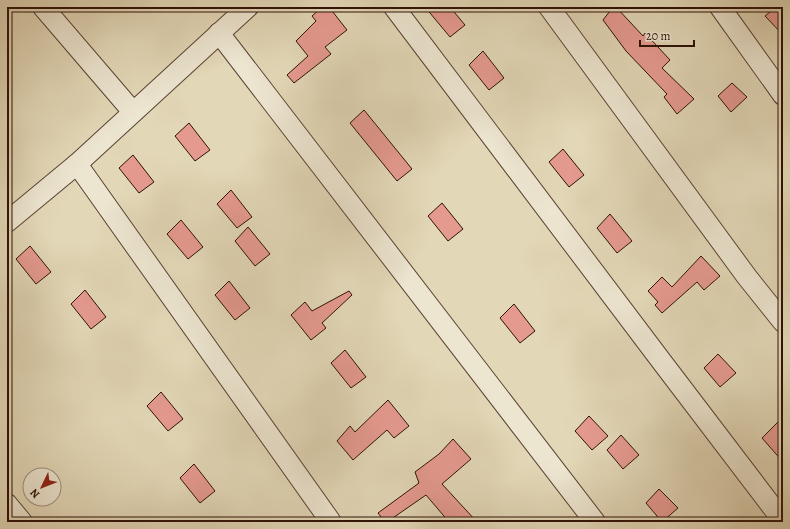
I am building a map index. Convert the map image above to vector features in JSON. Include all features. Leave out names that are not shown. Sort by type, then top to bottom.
[{"type":"street","points":[[43,7],[133,112]]},
{"type":"street","points":[[7,222],[77,164],[248,7]]},
{"type":"street","points":[[394,7],[783,521]]},
{"type":"street","points":[[549,7],[747,277],[783,322]]},
{"type":"street","points":[[720,7],[783,95]]},
{"type":"street","points":[[219,33],[595,522]]},
{"type":"street","points":[[77,164],[331,522]]},
{"type":"street","points":[[7,504],[22,522]]},
{"type":"building","points":[[322,7],[329,7],[347,30],[325,47],[331,54],[294,83],[287,75],[308,56],[296,41],[316,21],[312,16]]},
{"type":"building","points":[[425,7],[450,7],[465,25],[450,37]]},
{"type":"building","points":[[613,7],[616,7],[643,36],[645,33],[670,60],[662,68],[694,99],[677,114],[664,97],[667,94],[626,51],[603,20]]},
{"type":"building","points":[[776,7],[783,7],[783,35],[765,16]]},
{"type":"building","points":[[483,51],[504,78],[489,90],[469,65]]},
{"type":"building","points":[[732,83],[747,97],[731,112],[718,96]]},
{"type":"building","points":[[364,110],[412,169],[397,181],[350,123]]},
{"type":"building","points":[[189,123],[210,150],[195,161],[175,136]]},
{"type":"building","points":[[563,149],[584,175],[569,187],[549,162]]},
{"type":"building","points":[[133,155],[154,182],[139,193],[119,168]]},
{"type":"building","points":[[231,190],[252,217],[237,228],[217,204]]},
{"type":"building","points":[[442,203],[463,229],[448,241],[428,216]]},
{"type":"building","points":[[610,214],[632,241],[617,253],[597,228]]},
{"type":"building","points":[[181,220],[203,247],[188,259],[167,234]]},
{"type":"building","points":[[248,227],[270,254],[255,266],[235,241]]},
{"type":"building","points":[[30,246],[51,272],[36,284],[16,259]]},
{"type":"building","points":[[701,256],[720,276],[704,290],[697,282],[662,313],[655,305],[658,302],[648,291],[662,277],[672,287]]},
{"type":"building","points":[[229,281],[250,308],[235,320],[215,295]]},
{"type":"building","points":[[85,290],[106,317],[91,329],[71,304]]},
{"type":"building","points":[[349,291],[352,295],[322,323],[326,328],[311,340],[291,315],[305,302],[312,311]]},
{"type":"building","points":[[514,304],[535,331],[520,343],[500,318]]},
{"type":"building","points":[[345,350],[366,377],[351,388],[331,363]]},
{"type":"building","points":[[718,354],[736,373],[720,387],[704,368]]},
{"type":"building","points":[[161,392],[183,419],[168,431],[147,406]]},
{"type":"building","points":[[388,400],[409,426],[394,438],[387,430],[353,460],[337,441],[350,426],[355,432]]},
{"type":"building","points":[[589,416],[608,436],[592,450],[575,431]]},
{"type":"building","points":[[783,417],[783,462],[762,438]]},
{"type":"building","points":[[621,435],[639,455],[623,469],[607,450]]},
{"type":"building","points":[[453,439],[471,459],[442,484],[477,522],[449,522],[426,495],[385,522],[378,513],[419,483],[415,472],[439,454]]},
{"type":"building","points":[[194,464],[215,491],[200,503],[180,478]]},
{"type":"building","points":[[659,489],[678,508],[662,522],[646,503]]}]
